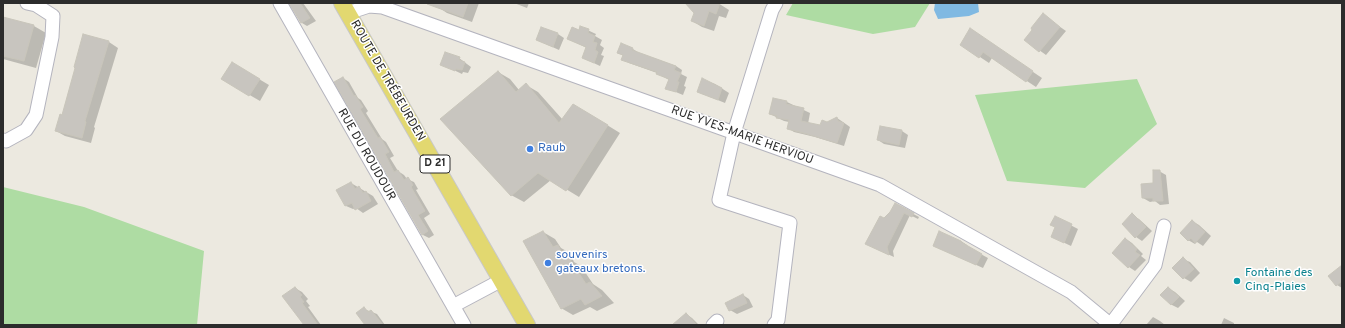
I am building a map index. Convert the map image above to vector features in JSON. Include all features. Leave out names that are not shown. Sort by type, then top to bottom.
[{"type":"main road","name":"ROUTE DE TRÉBEURDEN","points":[[345,8],[435,163],[500,281],[527,325]]},
{"type":"street","points":[[3,140],[6,141],[26,130],[36,115],[52,37],[53,16],[36,6],[27,3]]},
{"type":"street","name":"RUE DU ROUDOUR","points":[[280,3],[464,325]]},
{"type":"street","points":[[774,325],[778,320],[790,223],[719,200],[734,133],[772,10],[776,3]]},
{"type":"street","name":"RUE YVES-MARIE HERVIOU","points":[[345,8],[370,4],[382,7],[880,185],[1071,292],[1111,325]]},
{"type":"street","points":[[1111,325],[1155,265],[1164,226]]},
{"type":"street","points":[[453,306],[500,281]]},
{"type":"green space","points":[[793,3],[930,3],[915,27],[873,34],[786,15]]},
{"type":"green space","points":[[1137,79],[1157,124],[1085,188],[1007,181],[975,95]]},
{"type":"green space","points":[[3,187],[84,207],[204,251],[197,325],[3,325]]},
{"type":"water","points":[[935,3],[978,3],[979,12],[969,16],[938,19],[934,10]]},
{"type":"building","points":[[289,3],[300,3],[310,18],[301,23]]},
{"type":"building","points":[[427,3],[468,3],[463,17]]},
{"type":"building","points":[[685,3],[720,3],[716,14],[709,11],[704,26],[691,21],[694,13]]},
{"type":"building","points":[[1043,13],[1060,27],[1039,52],[1024,40]]},
{"type":"building","points":[[3,17],[34,25],[24,61],[3,56]]},
{"type":"building","points":[[580,26],[589,29],[588,33],[595,36],[593,42],[597,43],[595,50],[598,52],[594,63],[582,58],[586,47],[567,39],[572,27],[579,30]]},
{"type":"building","points":[[541,27],[558,33],[553,47],[536,40]]},
{"type":"building","points":[[970,28],[1033,71],[1026,82],[983,52],[979,58],[960,45]]},
{"type":"building","points":[[83,34],[109,41],[85,121],[82,138],[55,131],[60,114],[62,115]]},
{"type":"building","points":[[621,43],[633,48],[632,50],[676,66],[674,70],[681,73],[677,82],[679,82],[676,92],[665,89],[669,79],[656,74],[657,72],[621,60],[623,55],[617,53]]},
{"type":"building","points":[[445,52],[460,57],[459,60],[465,62],[462,70],[456,69],[455,71],[440,65]]},
{"type":"building","points":[[232,62],[260,79],[249,96],[221,79]]},
{"type":"building","name":"Raub","points":[[498,71],[516,92],[526,83],[559,123],[573,104],[608,125],[566,191],[538,173],[511,196],[440,119]]},
{"type":"building","points":[[343,77],[354,96],[355,95],[363,107],[360,109],[378,138],[380,137],[389,152],[385,154],[394,172],[398,170],[404,180],[408,177],[413,185],[411,187],[425,211],[418,215],[428,231],[422,235],[334,82]]},
{"type":"building","points":[[702,78],[722,88],[718,100],[697,92]]},
{"type":"building","points":[[773,98],[787,101],[786,104],[804,108],[801,121],[820,125],[822,120],[827,122],[837,117],[838,121],[844,123],[837,143],[787,129],[789,120],[776,118],[777,116],[769,114]]},
{"type":"building","points":[[880,126],[902,130],[899,145],[877,140]]},
{"type":"building","points":[[1153,170],[1160,170],[1163,201],[1153,201],[1153,198],[1142,198],[1141,184],[1153,183]]},
{"type":"building","points":[[351,182],[355,189],[359,186],[363,193],[366,191],[371,201],[355,210],[352,203],[345,206],[336,190]]},
{"type":"building","points":[[895,203],[914,213],[912,217],[904,213],[887,247],[889,255],[865,244],[880,216],[884,218],[890,212]]},
{"type":"building","points":[[1132,213],[1146,227],[1135,238],[1122,224]]},
{"type":"building","points":[[1055,216],[1072,224],[1064,243],[1051,237],[1055,227],[1050,225]]},
{"type":"building","points":[[1192,220],[1205,232],[1195,243],[1191,238],[1188,241],[1180,233]]},
{"type":"building","points":[[543,231],[553,247],[558,245],[565,259],[569,258],[586,284],[590,282],[602,296],[585,305],[581,299],[561,309],[523,241]]},
{"type":"building","points":[[939,231],[961,241],[982,254],[976,265],[933,246]]},
{"type":"building","points":[[1125,238],[1137,249],[1135,252],[1140,255],[1128,268],[1112,253]]},
{"type":"building","points":[[1183,257],[1194,269],[1183,279],[1172,268]]},
{"type":"building","points":[[1342,265],[1342,281],[1336,286],[1328,276]]},
{"type":"building","points":[[295,287],[302,295],[300,297],[304,302],[302,303],[318,325],[304,325],[282,296]]},
{"type":"building","points":[[1168,287],[1179,297],[1171,305],[1160,295]]},
{"type":"building","points":[[743,294],[747,303],[729,311],[725,303]]},
{"type":"building","points":[[364,307],[368,312],[371,310],[383,325],[365,325],[356,313]]},
{"type":"building","points":[[686,313],[697,325],[672,325]]},
{"type":"place","name":"Raub","points":[[530,149]]},
{"type":"place","name":"souvenirs gateaux bretons.","points":[[548,263]]},
{"type":"place","name":"Fontaine des Cinq-Plaies","points":[[1237,281]]}]
